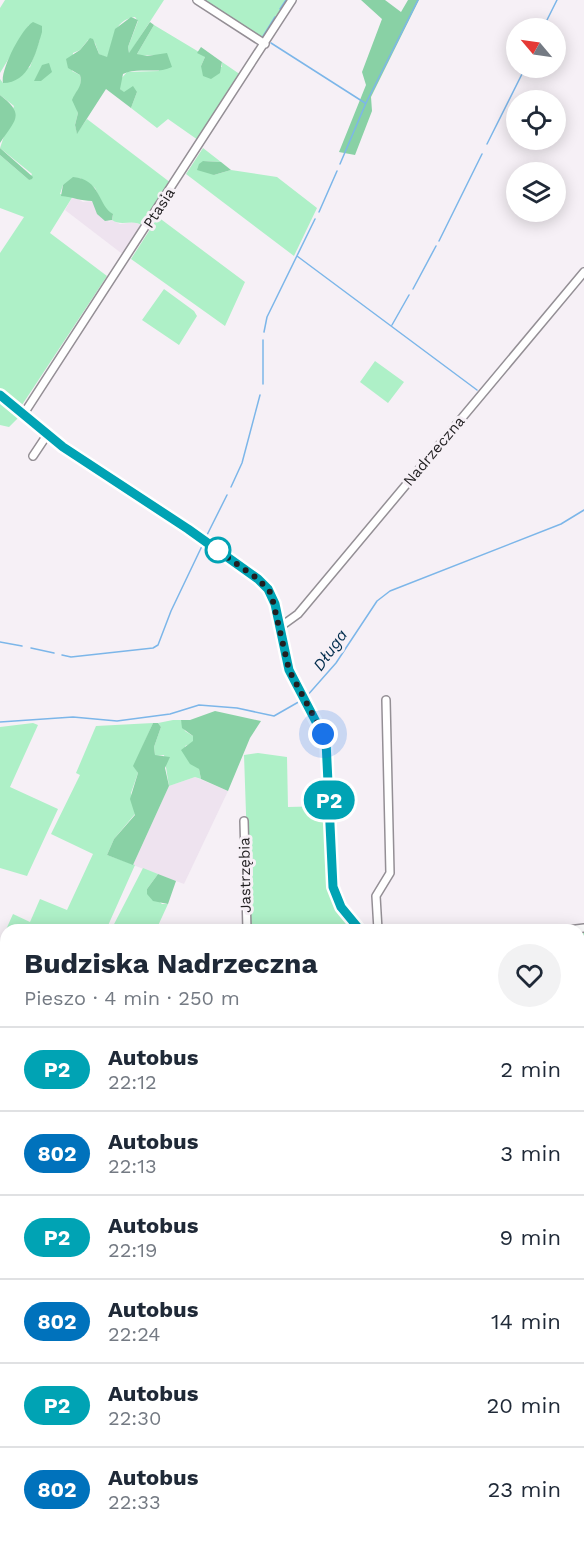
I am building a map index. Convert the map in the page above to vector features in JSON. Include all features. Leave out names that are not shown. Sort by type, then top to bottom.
[{"type":"street","points":[[198,0],[265,44]]},
{"type":"street","name":"Ptasia","points":[[23,415],[292,0]]},
{"type":"street","name":"Nadrzeczna","points":[[280,627],[298,614],[584,272]]},
{"type":"street","points":[[0,395],[47,435],[258,579],[271,593],[289,670],[326,744],[334,891],[345,912],[355,924]]},
{"type":"street","points":[[33,456],[47,435]]},
{"type":"street","points":[[378,924],[376,896],[390,873],[386,700]]},
{"type":"street","name":"Jastrzębia","points":[[244,821],[247,924]]},
{"type":"shaded area","points":[[73,196],[83,202],[92,201],[109,222],[112,220],[120,224],[134,222],[143,226],[125,256],[65,210]]},
{"type":"shaded area","points":[[195,777],[228,791],[184,884],[133,865],[169,786]]},
{"type":"green space","points":[[5,0],[164,0],[129,54],[128,47],[138,21],[135,17],[127,19],[118,27],[107,58],[99,54],[95,43],[88,40],[80,50],[73,53],[72,71],[81,78],[80,87],[74,96],[78,113],[75,125],[77,133],[87,119],[171,183],[143,226],[112,220],[113,215],[105,209],[95,188],[80,178],[63,185],[60,194],[73,196],[50,233],[107,276],[22,405],[19,406],[0,389],[0,253],[24,217],[0,208],[0,155],[29,180],[32,174],[0,148],[14,106],[0,95],[0,79],[3,83],[30,67],[40,39],[29,25],[0,73],[0,8]]},
{"type":"green space","points":[[201,0],[288,0],[263,40]]},
{"type":"green space","points":[[361,0],[385,0],[401,12],[408,0],[419,0],[371,97],[372,111],[355,155],[339,152],[366,85],[362,72],[382,19]]},
{"type":"green space","points":[[131,17],[138,20],[128,47],[129,53],[150,22],[154,25],[137,54],[147,56],[167,53],[172,67],[123,74],[120,89],[124,92],[133,86],[137,92],[131,108],[106,89],[77,134],[75,125],[78,113],[72,100],[80,86],[81,79],[80,75],[68,68],[66,59],[80,50],[90,38],[93,39],[99,54],[107,57],[115,29]]},
{"type":"green space","points":[[33,22],[42,26],[42,32],[30,65],[19,78],[3,83],[5,69],[12,51]]},
{"type":"green space","points":[[154,25],[204,55],[201,66],[222,67],[222,62],[241,75],[198,140],[168,119],[157,128],[131,108],[137,92],[124,93],[120,89],[120,80],[127,72],[159,71],[154,55],[137,54]]},
{"type":"green space","points":[[201,47],[222,62],[220,73],[211,79],[203,76],[201,66],[205,57],[197,53]]},
{"type":"green space","points":[[49,63],[52,72],[41,81],[34,81],[42,65]]},
{"type":"green space","points":[[0,95],[13,108],[15,118],[0,143]]},
{"type":"green space","points":[[0,148],[33,177],[32,179],[29,180],[0,155]]},
{"type":"green space","points":[[203,148],[221,162],[203,161],[214,175],[231,170],[277,177],[317,208],[294,256],[186,174]]},
{"type":"green space","points":[[203,161],[221,162],[231,170],[214,175],[197,170]]},
{"type":"green space","points":[[73,177],[89,182],[94,187],[104,205],[113,214],[112,220],[105,221],[97,214],[92,201],[61,196],[63,185]]},
{"type":"green space","points":[[158,217],[245,282],[225,326],[131,259]]},
{"type":"green space","points":[[164,289],[194,311],[197,316],[179,345],[142,320]]},
{"type":"green space","points":[[375,361],[404,382],[388,403],[360,382]]},
{"type":"green space","points":[[0,402],[18,418],[9,427],[0,425]]},
{"type":"green space","points":[[215,711],[261,721],[250,738],[228,791],[201,779],[199,769],[190,764],[181,750],[193,741],[193,736],[182,728],[181,720],[190,720]]},
{"type":"green space","points":[[181,720],[185,731],[193,736],[193,743],[185,746],[199,769],[201,779],[195,777],[169,786],[164,755],[155,756],[154,747],[161,727],[158,723]]},
{"type":"green space","points":[[33,723],[38,725],[10,787],[58,809],[27,876],[0,868],[0,727]]},
{"type":"green space","points":[[153,723],[134,766],[138,773],[131,793],[135,814],[114,839],[107,855],[135,865],[109,924],[9,924],[13,914],[30,922],[40,899],[67,910],[93,854],[51,834],[80,775],[76,773],[96,726]]},
{"type":"green space","points":[[153,723],[158,723],[161,727],[154,747],[155,755],[170,757],[165,768],[169,786],[133,865],[107,855],[114,839],[135,815],[130,799],[138,773],[133,766]]},
{"type":"green space","points":[[258,753],[287,757],[288,807],[326,806],[331,896],[338,912],[349,924],[250,924],[244,755]]},
{"type":"green space","points":[[143,868],[158,874],[147,889],[162,904],[168,904],[159,924],[114,924]]},
{"type":"green space","points":[[158,874],[176,881],[168,904],[153,901],[147,894],[147,889]]},
{"type":"waterway","points":[[204,0],[262,38],[275,17]]},
{"type":"waterway","points":[[280,9],[286,0]]},
{"type":"waterway","points":[[340,164],[366,103],[418,0]]},
{"type":"waterway","points":[[548,18],[557,0]]},
{"type":"waterway","points":[[271,43],[365,103]]},
{"type":"waterway","points":[[487,144],[520,78]]},
{"type":"waterway","points":[[439,241],[482,154]]},
{"type":"waterway","points":[[319,212],[337,171]]},
{"type":"waterway","points":[[264,332],[267,317],[315,219]]},
{"type":"waterway","points":[[413,289],[436,246]]},
{"type":"waterway","points":[[297,256],[477,390]]},
{"type":"waterway","points":[[392,325],[409,295]]},
{"type":"waterway","points":[[263,340],[263,384]]},
{"type":"waterway","points":[[231,487],[242,463],[260,395]]},
{"type":"waterway","points":[[207,535],[227,495]]},
{"type":"waterway","name":"Długa","points":[[306,697],[336,663],[377,601],[390,591],[561,524],[584,510]]},
{"type":"waterway","points":[[62,655],[71,657],[153,648],[158,645],[171,611],[202,546]]},
{"type":"waterway","points":[[0,642],[22,646]]},
{"type":"waterway","points":[[31,648],[54,653]]},
{"type":"waterway","name":"Długa","points":[[0,722],[73,717],[117,721],[170,714],[199,705],[237,708],[274,716],[302,700]]},
{"type":"bus line","name":"P2","points":[[0,395],[63,447],[188,529],[258,579],[271,593],[289,670],[326,741],[333,887],[341,907],[355,924]]},
{"type":"route","points":[[218,550],[214,548],[258,579],[271,593],[289,670],[323,734]]}]
